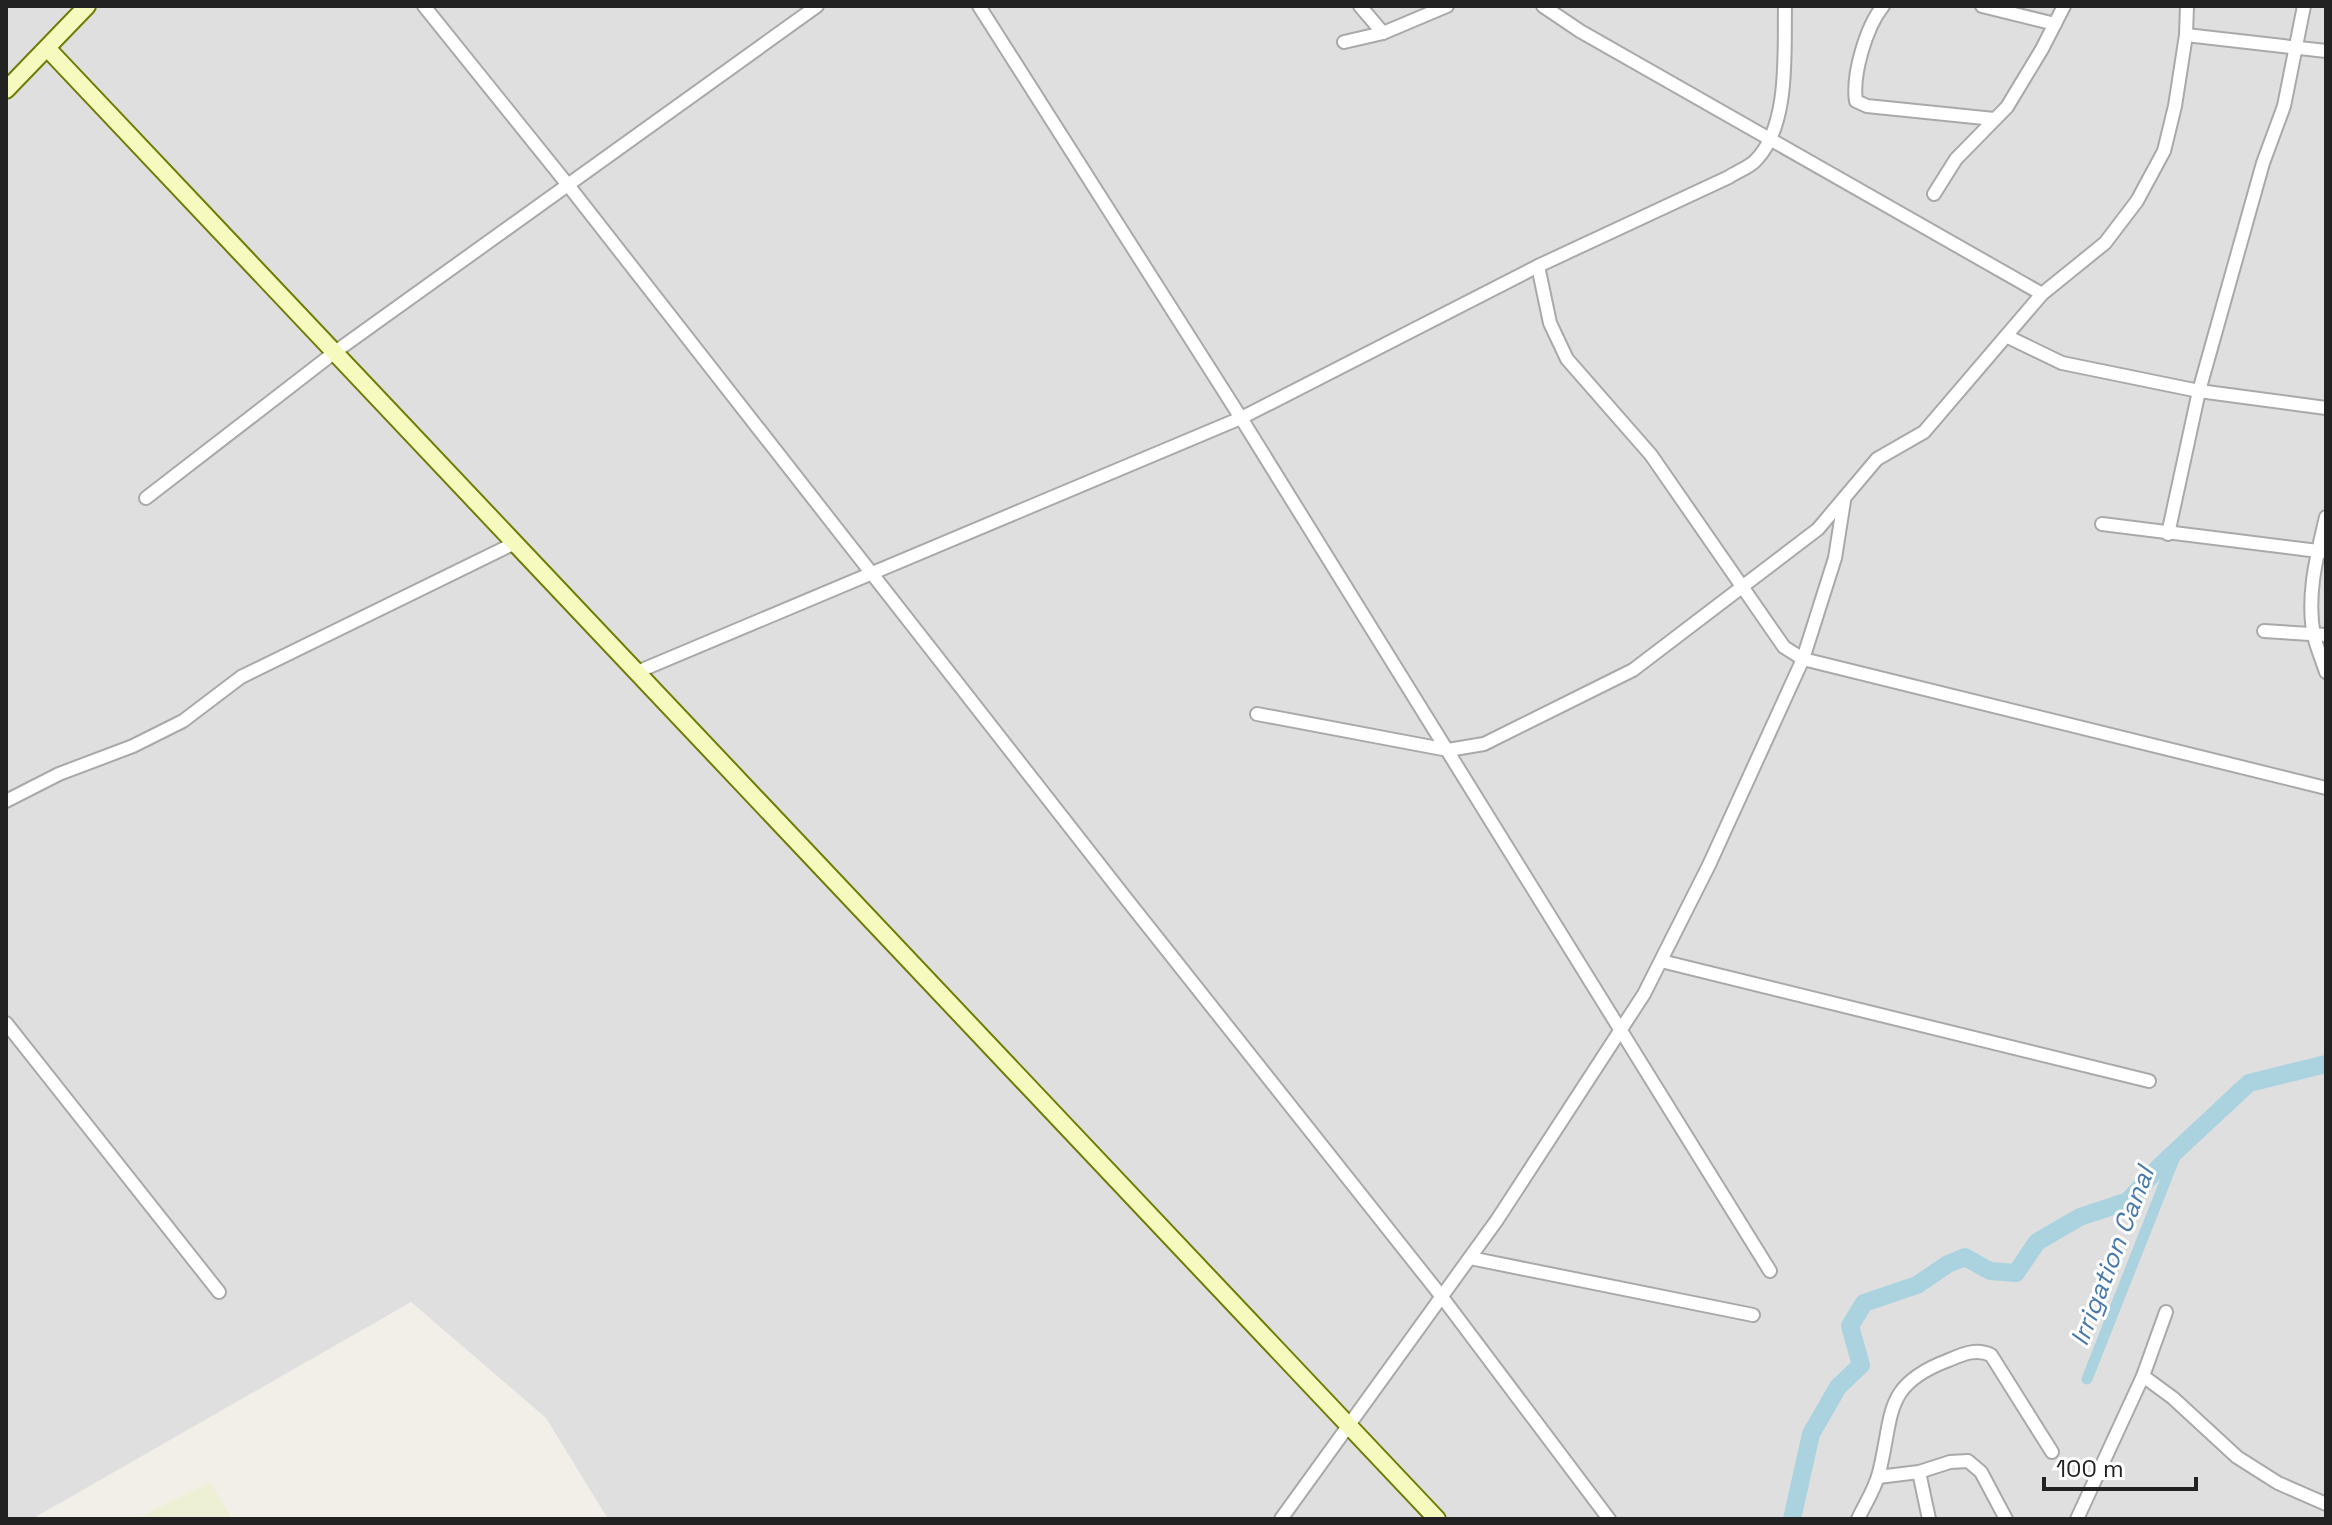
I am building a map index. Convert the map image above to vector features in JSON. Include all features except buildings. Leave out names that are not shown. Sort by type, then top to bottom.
[{"type":"street","points":[[6,90],[87,6]]},
{"type":"street","points":[[424,6],[1442,1297],[1609,1519]]},
{"type":"street","points":[[146,498],[335,352],[817,6]]},
{"type":"street","points":[[979,6],[1241,418],[1770,1271]]},
{"type":"street","points":[[1360,6],[1383,33]]},
{"type":"street","points":[[1344,42],[1383,33],[1447,6]]},
{"type":"street","points":[[1543,6],[1580,31],[2042,294]]},
{"type":"street","points":[[637,672],[1241,418],[1538,266],[1729,177],[1756,160],[1776,123],[1784,78],[1785,6]]},
{"type":"street","points":[[1883,6],[1866,36],[1854,90],[1856,101],[1867,106],[1994,119]]},
{"type":"street","points":[[1982,6],[2055,24]]},
{"type":"street","points":[[1934,194],[1956,159],[2007,107],[2064,6]]},
{"type":"street","points":[[1257,714],[1448,750],[1484,744],[1633,670],[1818,529],[1877,459],[1924,432],[2042,294],[2105,243],[2137,201],[2164,151],[2175,106],[2186,35],[2187,6]]},
{"type":"street","points":[[2168,534],[2199,391],[2263,163],[2284,106],[2304,6]]},
{"type":"street","points":[[2186,35],[2326,51]]},
{"type":"street","points":[[47,48],[1437,1519]]},
{"type":"street","points":[[1538,266],[1550,323],[1567,359],[1651,455],[1784,647],[1803,659],[2326,788]]},
{"type":"street","points":[[2006,336],[2062,363],[2199,391],[2326,408]]},
{"type":"street","points":[[1281,1519],[1497,1220],[1644,994],[1709,865],[1803,659],[1835,558],[1844,499]]},
{"type":"street","points":[[2326,517],[2322,552],[2312,591],[2326,672]]},
{"type":"street","points":[[2102,524],[2322,552]]},
{"type":"street","points":[[6,801],[59,774],[133,746],[183,721],[241,677],[515,543]]},
{"type":"street","points":[[2264,631],[2320,635]]},
{"type":"street","points":[[1661,961],[2149,1081]]},
{"type":"street","points":[[6,1023],[219,1292]]},
{"type":"street","points":[[1470,1258],[1753,1315]]},
{"type":"street","points":[[2077,1519],[2143,1376],[2166,1312]]},
{"type":"street","points":[[1858,1519],[1878,1477],[1895,1397],[1929,1368],[1970,1352],[1983,1351],[1991,1355],[2052,1452]]},
{"type":"street","points":[[2143,1376],[2173,1398],[2237,1457],[2278,1483],[2326,1504]]},
{"type":"street","points":[[1878,1477],[1968,1461],[1981,1472],[2006,1519]]},
{"type":"street","points":[[1919,1472],[1929,1519]]},
{"type":"shaded area","points":[[6,6],[2326,6],[2326,1519],[608,1519],[546,1418],[411,1302],[32,1519],[6,1519]]},
{"type":"green space","points":[[210,1482],[233,1519],[135,1519]]},
{"type":"waterway","points":[[1792,1519],[1811,1434],[1838,1387],[1861,1365],[1850,1326],[1864,1303],[1917,1285],[1948,1264],[1965,1257],[1990,1271],[2016,1273],[2037,1242],[2080,1217],[2128,1201],[2160,1166],[2249,1083],[2326,1064]]},
{"type":"waterway","name":"Irrigation Canal","points":[[2087,1379],[2178,1149]]}]
